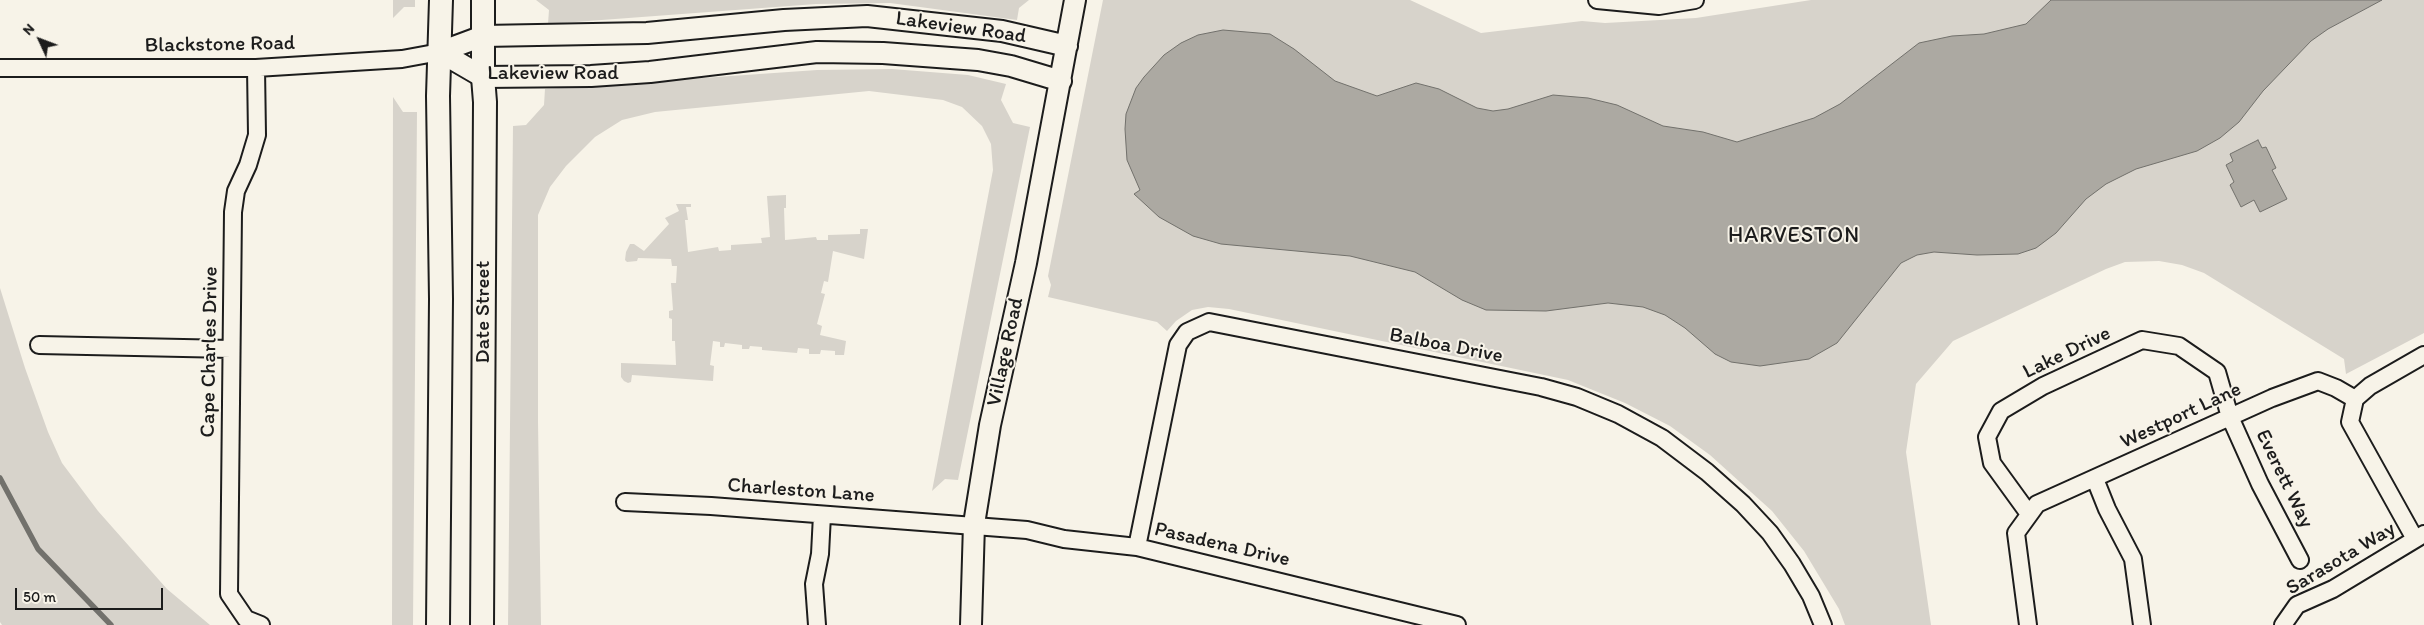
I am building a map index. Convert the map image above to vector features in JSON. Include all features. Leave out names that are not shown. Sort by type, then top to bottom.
[{"type":"main road","name":"Date Street","points":[[438,625],[442,299],[438,96],[441,0]]},
{"type":"main road","name":"Date Street","points":[[482,625],[485,102],[483,77],[483,0]]},
{"type":"street","name":"Village Road","points":[[971,625],[974,524],[990,425],[1026,263],[1075,0]]},
{"type":"street","points":[[1597,0],[1659,6],[1695,0]]},
{"type":"street","name":"Lakeview Road","points":[[440,52],[483,36],[647,33],[784,20],[867,16],[1002,31],[1067,46]]},
{"type":"street","name":"Lakeview Road","points":[[440,52],[483,77],[650,72],[817,52],[882,53],[978,60],[1011,66],[1061,80]]},
{"type":"street","name":"Blackstone Road","points":[[0,68],[256,68],[402,59],[440,52]]},
{"type":"street","name":"Cape Charles Drive","points":[[256,68],[256,135],[248,166],[236,191],[233,212],[229,594],[246,619],[261,625]]},
{"type":"street","name":"Balboa Drive","points":[[1137,547],[1178,345],[1187,332],[1209,322],[1540,387],[1577,397],[1618,414],[1662,438],[1707,472],[1743,504],[1770,534],[1792,564],[1811,596],[1823,625]]},
{"type":"street","name":"Lake Drive","points":[[2029,514],[1992,463],[1987,437],[2001,411],[2042,386],[2142,340],[2151,341],[2179,346],[2217,372],[2230,417]]},
{"type":"street","points":[[39,345],[232,349]]},
{"type":"street","points":[[2420,537],[2350,422],[2355,399],[2370,386],[2424,355]]},
{"type":"street","name":"Westport Lane","points":[[2029,514],[2037,504],[2272,398],[2318,381],[2336,388],[2355,399]]},
{"type":"street","name":"Everett Way","points":[[2230,417],[2260,484],[2300,560]]},
{"type":"street","points":[[2095,479],[2107,509],[2133,559],[2142,625]]},
{"type":"street","name":"Charleston Lane","points":[[624,502],[974,524]]},
{"type":"street","points":[[2028,625],[2016,533],[2029,514]]},
{"type":"street","points":[[817,625],[814,584],[820,554],[822,515]]},
{"type":"street","name":"Pasadena Drive","points":[[974,524],[1027,530],[1064,539],[1137,547],[1422,620],[1457,625]]},
{"type":"street","name":"Sarasota Way","points":[[2283,625],[2297,606],[2333,589],[2420,537]]},
{"type":"shaded area","points":[[393,0],[415,0],[415,7],[404,7],[393,18]]},
{"type":"shaded area","points":[[536,0],[1029,0],[1019,8],[1017,20],[890,3],[816,4],[548,24],[549,10]]},
{"type":"shaded area","points":[[1103,0],[1410,0],[1481,33],[1582,21],[1605,23],[1696,18],[1811,0],[2424,0],[2424,333],[2346,374],[2344,359],[2204,273],[2182,265],[2159,261],[2125,262],[2106,269],[1953,341],[1916,384],[1906,452],[1931,625],[1845,625],[1839,609],[1804,551],[1772,511],[1710,455],[1670,426],[1625,403],[1568,380],[1229,309],[1208,307],[1192,310],[1176,321],[1167,331],[1157,322],[1048,297],[1051,285],[1048,276]]},
{"type":"shaded area","points":[[2051,0],[2382,0],[2328,29],[2311,41],[2263,91],[2239,122],[2220,138],[2197,151],[2136,169],[2106,184],[2086,199],[2056,233],[2036,248],[2018,254],[1977,255],[1934,252],[1917,255],[1901,263],[1837,343],[1809,359],[1760,366],[1731,362],[1715,354],[1685,328],[1665,315],[1643,307],[1608,303],[1546,311],[1486,310],[1462,300],[1415,272],[1350,256],[1221,244],[1193,236],[1159,217],[1134,194],[1140,190],[1127,160],[1126,114],[1136,88],[1144,77],[1164,55],[1181,43],[1198,35],[1223,30],[1270,34],[1294,49],[1335,81],[1377,96],[1416,83],[1439,89],[1477,108],[1493,111],[1508,109],[1553,95],[1588,98],[1617,105],[1663,126],[1703,132],[1737,142],[1814,118],[1840,104],[1919,43],[1952,36],[1984,34],[2026,24]]},
{"type":"shaded area","points":[[892,69],[968,75],[1006,84],[1001,100],[1013,123],[1030,127],[958,480],[945,479],[932,491],[993,170],[991,144],[982,126],[962,107],[943,100],[869,91],[655,112],[622,120],[595,137],[566,166],[550,187],[538,215],[538,422],[541,625],[508,625],[513,126],[526,125],[544,105],[545,89],[817,70]]},
{"type":"shaded area","points":[[393,97],[403,112],[417,112],[413,625],[392,625]]},
{"type":"shaded area","points":[[2258,140],[2262,148],[2266,147],[2276,168],[2272,170],[2287,199],[2260,212],[2254,200],[2241,207],[2230,185],[2234,182],[2226,165],[2233,161],[2230,154]]},
{"type":"shaded area","points":[[786,195],[786,208],[784,208],[785,240],[816,237],[817,240],[828,240],[828,235],[860,234],[860,229],[868,229],[864,259],[833,251],[828,282],[824,281],[821,293],[825,294],[817,324],[822,326],[820,335],[846,341],[844,355],[835,355],[835,351],[821,350],[820,354],[809,354],[809,349],[798,348],[797,353],[762,350],[762,347],[750,346],[749,349],[742,349],[742,345],[725,343],[724,347],[720,347],[720,342],[713,341],[710,365],[714,366],[713,381],[632,375],[631,382],[624,381],[621,377],[621,363],[676,365],[675,341],[672,341],[672,319],[669,318],[669,311],[673,310],[671,283],[676,283],[677,266],[672,266],[671,259],[638,258],[637,261],[627,262],[625,260],[626,252],[630,244],[634,244],[644,251],[669,224],[665,218],[679,211],[676,204],[691,204],[691,207],[686,207],[688,220],[685,220],[688,252],[718,247],[719,251],[731,250],[731,245],[762,243],[761,238],[770,237],[767,196]]},
{"type":"shaded area","points":[[0,288],[25,368],[48,432],[62,463],[98,511],[167,589],[210,625],[2,625],[0,622]]},
{"type":"waterway","points":[[0,478],[38,549],[111,625]]},
{"type":"district","name":"HARVESTON","points":[[1794,236]]}]
